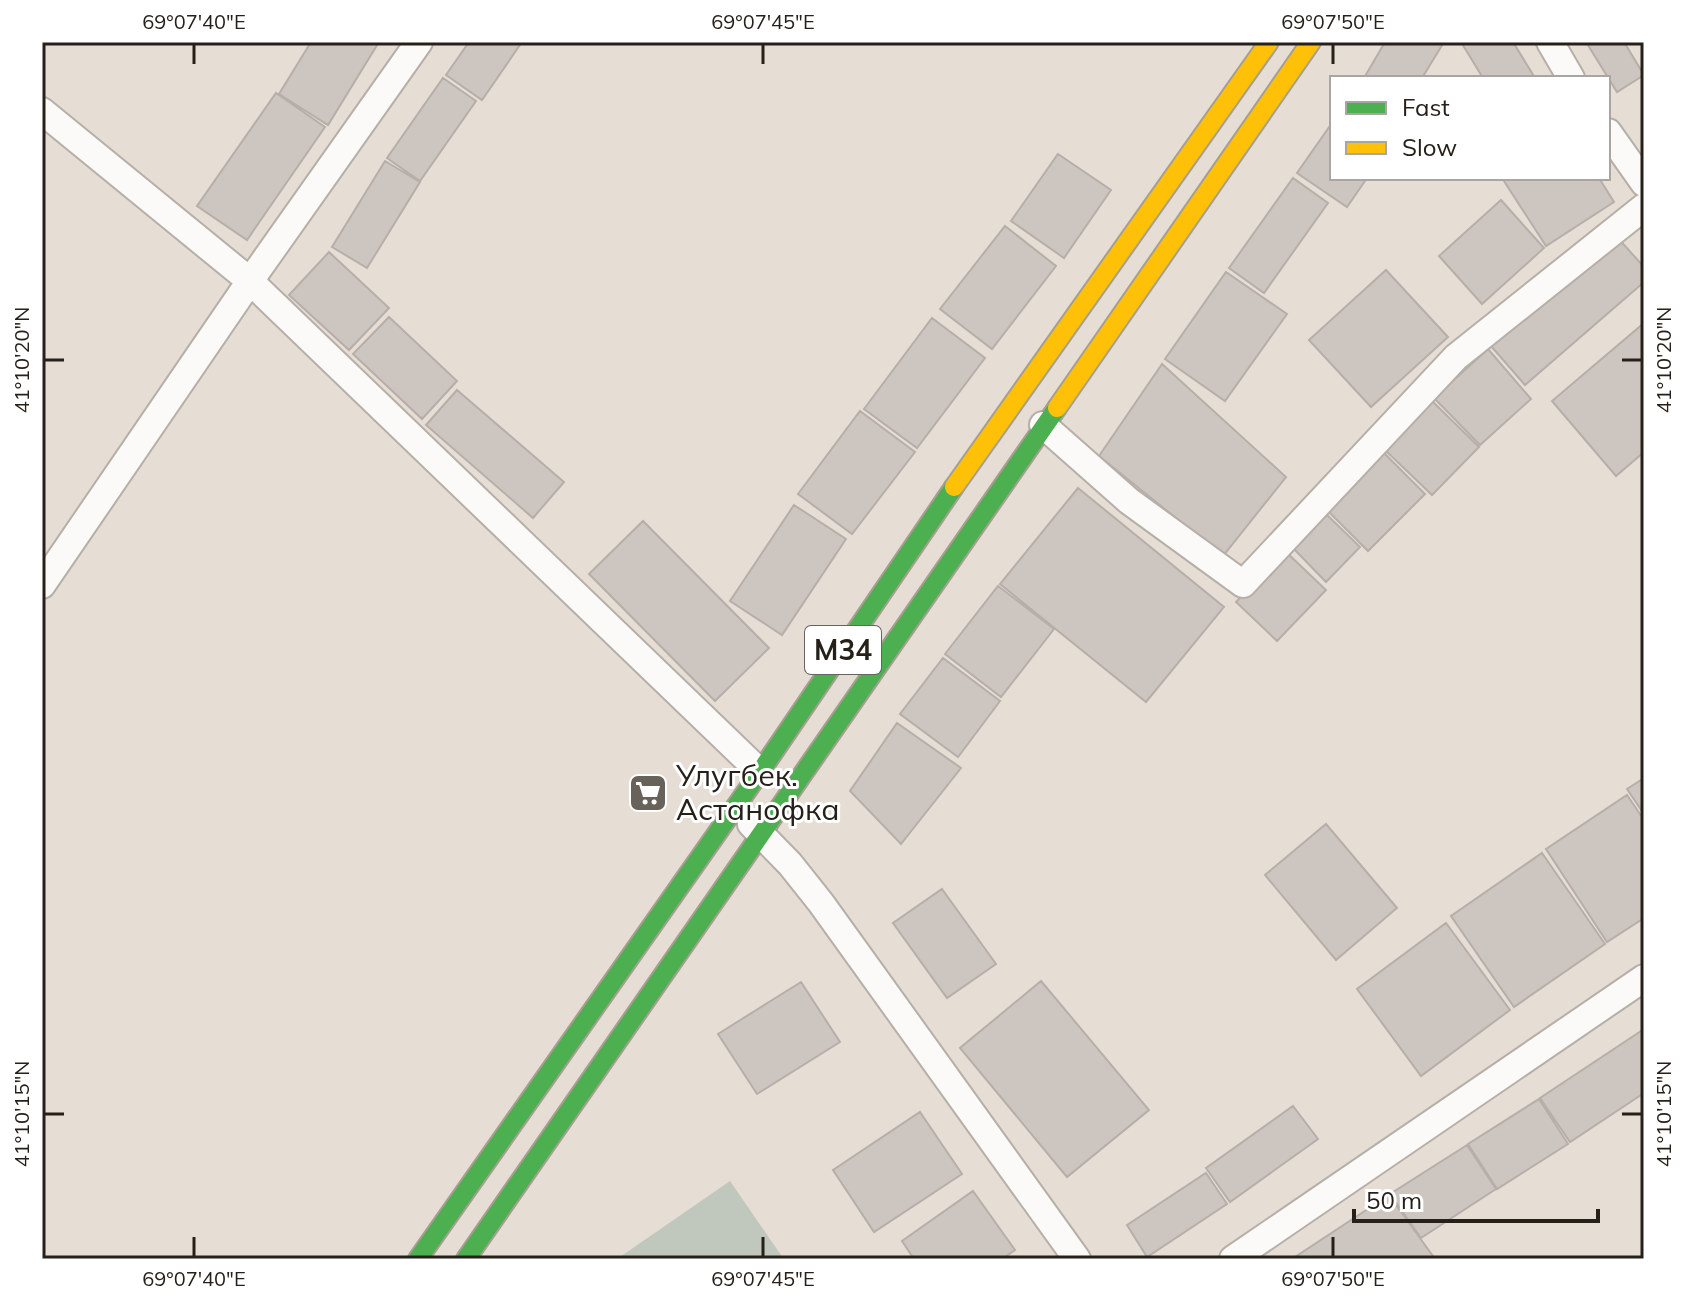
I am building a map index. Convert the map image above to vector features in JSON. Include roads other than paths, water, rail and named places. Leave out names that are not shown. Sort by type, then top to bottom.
[{"type":"main road","name":"M34","points":[[418,1259],[734,810],[1004,414],[1269,42]]},
{"type":"main road","name":"M34","points":[[466,1259],[1311,42]]},
{"type":"street","points":[[42,585],[250,281],[419,42]]},
{"type":"street","points":[[1550,42],[1570,76]]},
{"type":"street","points":[[42,111],[250,281],[760,772]]},
{"type":"street","points":[[1610,135],[1644,183]]},
{"type":"street","points":[[1043,425],[1129,501],[1243,584],[1456,357],[1644,207]]},
{"type":"street","points":[[734,810],[761,833],[821,903],[1077,1259]]},
{"type":"street","points":[[1233,1259],[1644,978]]},
{"type":"place","name":"Улугбек. Астанофка","points":[[648,793]]}]
